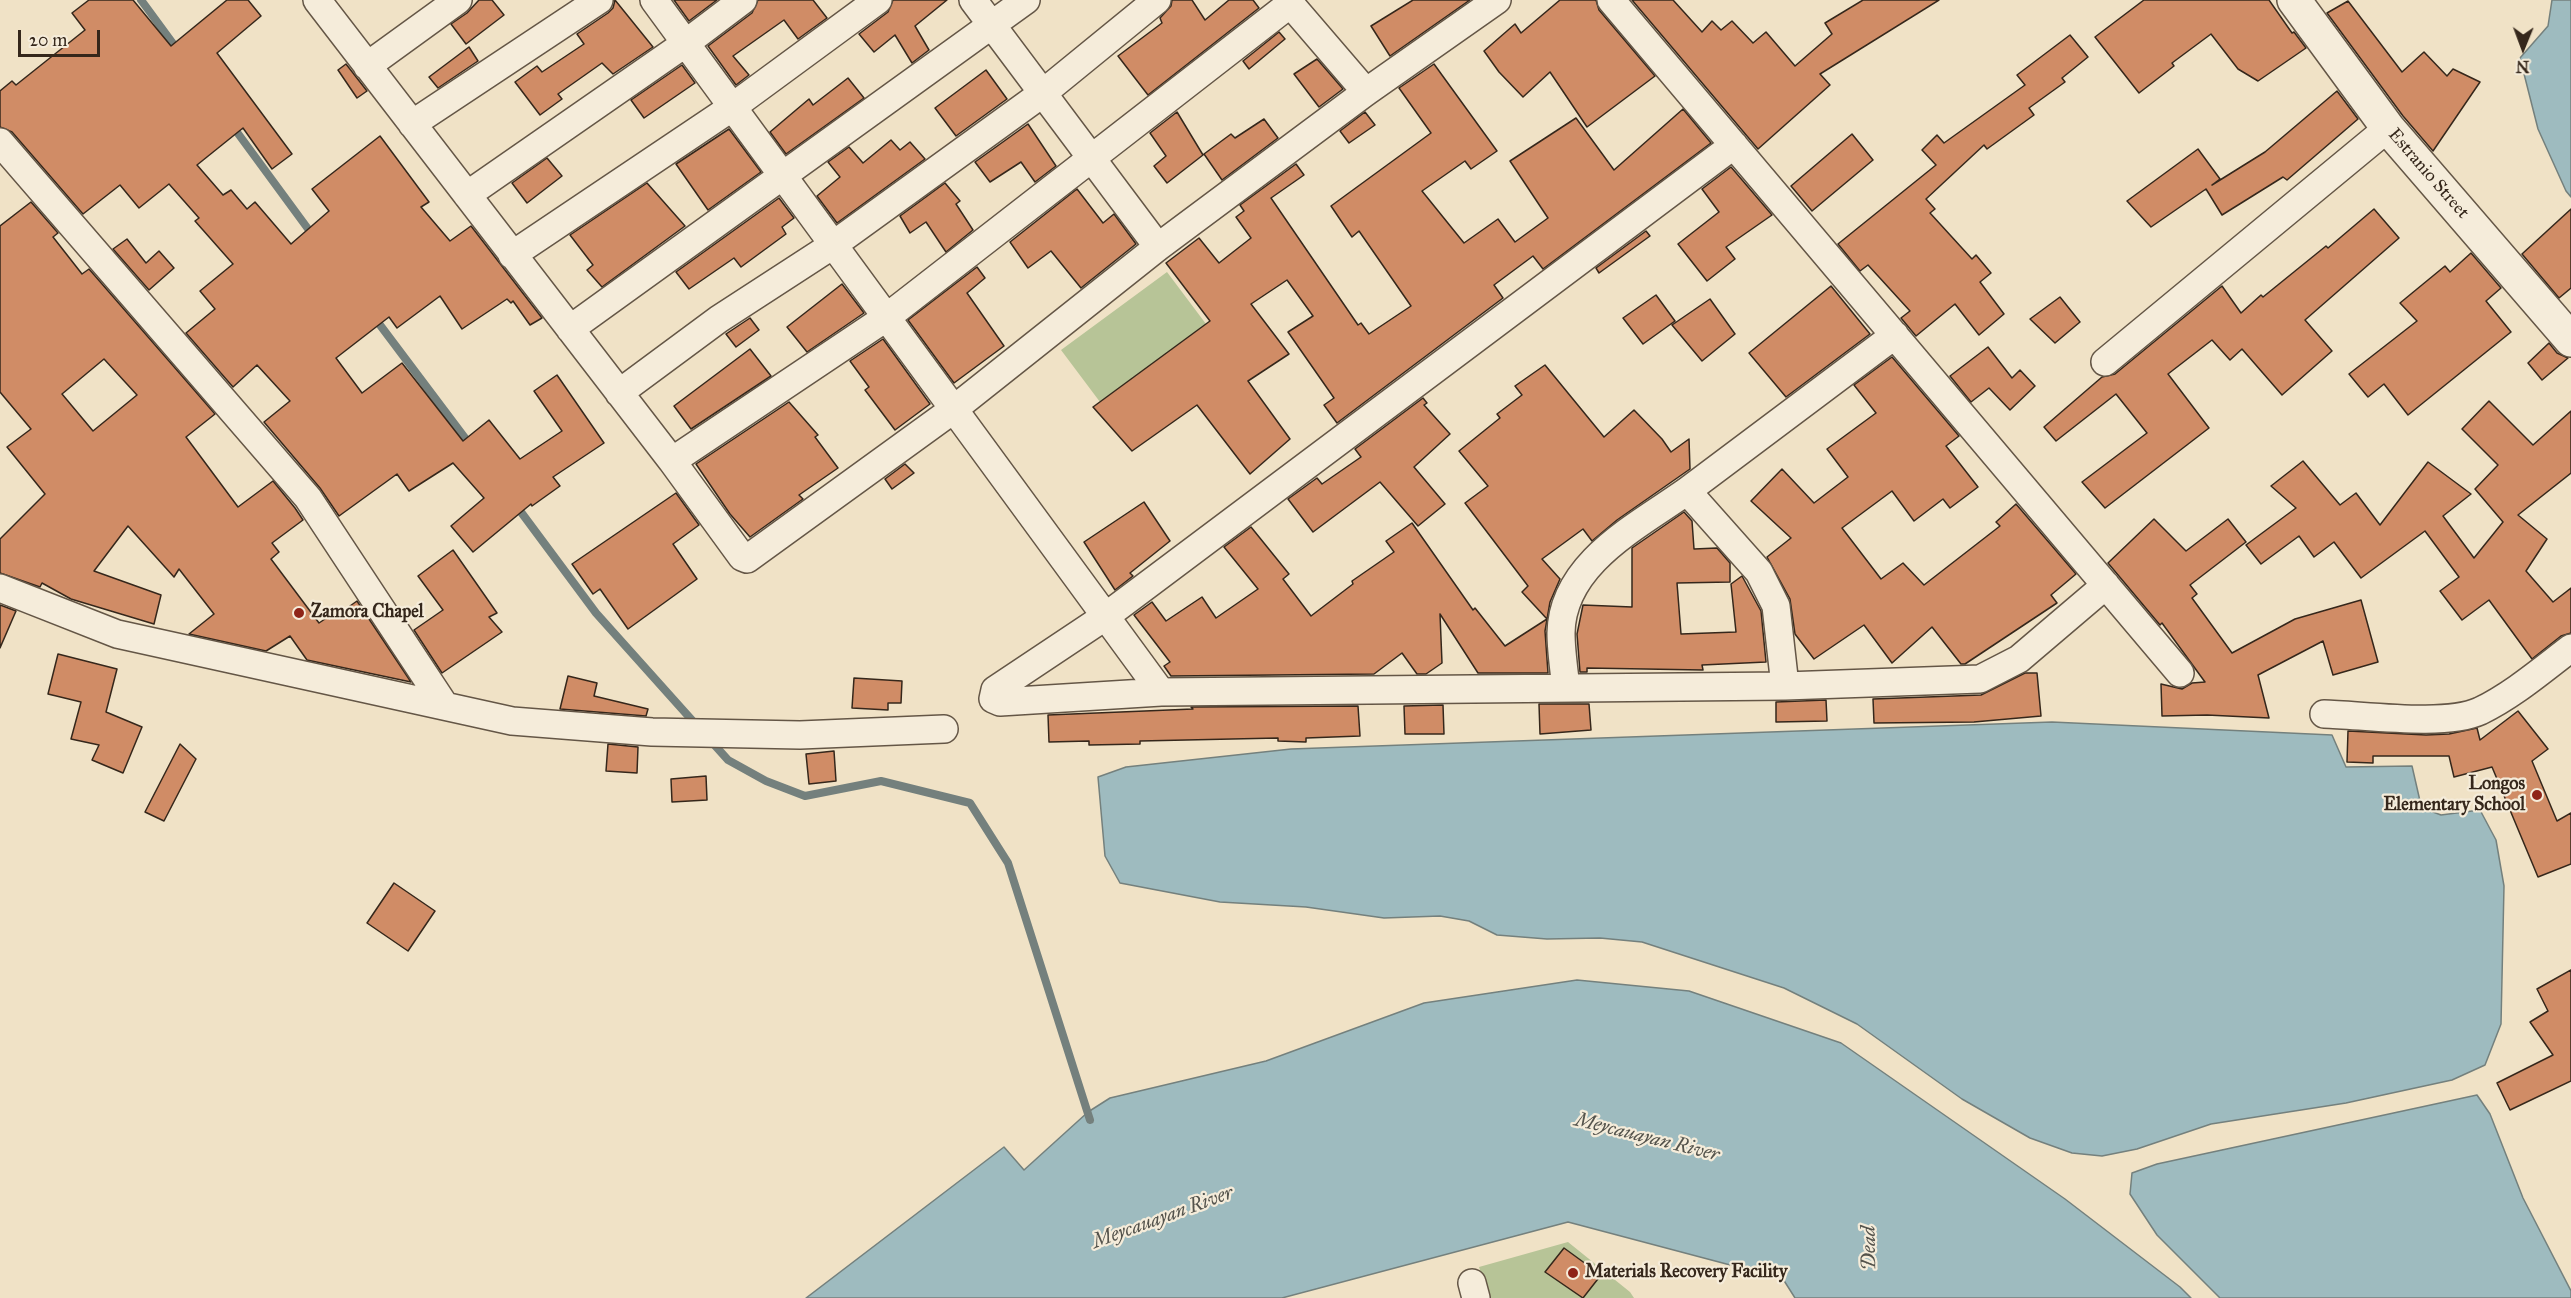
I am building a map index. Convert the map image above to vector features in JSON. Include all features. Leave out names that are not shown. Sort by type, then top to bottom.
[{"type":"street","points":[[317,0],[672,461],[742,557],[747,559],[954,409],[1158,246],[1366,92],[1497,0]]},
{"type":"street","points":[[367,66],[458,0]]},
{"type":"street","points":[[412,124],[599,0]]},
{"type":"street","points":[[654,0],[1161,692]]},
{"type":"street","points":[[467,195],[686,44],[743,0]]},
{"type":"street","points":[[512,255],[731,108],[878,0]]},
{"type":"street","points":[[973,0],[1158,246]]},
{"type":"street","points":[[570,329],[1026,0]]},
{"type":"street","points":[[619,393],[719,319],[833,244],[1043,93],[1156,0]]},
{"type":"street","points":[[1611,0],[2180,673]]},
{"type":"street","name":"Estranio Street","points":[[2294,0],[2388,128],[2571,340]]},
{"type":"street","points":[[672,461],[887,317],[1289,2],[1366,92]]},
{"type":"street","points":[[2105,363],[2388,128]]},
{"type":"street","points":[[0,142],[308,498],[445,706]]},
{"type":"street","points":[[1734,145],[1106,616],[995,690],[993,699],[1000,702],[1161,692],[1785,686],[1980,679],[2019,659],[2106,585]]},
{"type":"street","points":[[1566,688],[1561,631],[1567,603],[1582,573],[1601,553],[1688,491],[1894,335]]},
{"type":"street","points":[[1688,491],[1759,572],[1776,606],[1785,686]]},
{"type":"street","points":[[0,588],[117,634],[512,721],[652,732],[800,735],[944,729]]},
{"type":"street","points":[[2324,714],[2440,719],[2478,712],[2513,691],[2571,648]]},
{"type":"green space","points":[[1167,272],[1206,324],[1100,402],[1061,350]]},
{"type":"green space","points":[[1568,1242],[1630,1292],[1634,1298],[1489,1298],[1479,1267]]},
{"type":"water","points":[[2552,0],[2571,0],[2571,197],[2566,191],[2538,129],[2520,58],[2548,26]]},
{"type":"water","points":[[2052,722],[2332,735],[2346,767],[2412,766],[2420,801],[2429,804],[2433,812],[2441,815],[2480,810],[2496,840],[2504,886],[2501,1024],[2485,1065],[2452,1080],[2346,1103],[2211,1124],[2137,1149],[2102,1156],[2072,1153],[2030,1138],[1962,1099],[1857,1024],[1784,988],[1642,942],[1600,938],[1547,939],[1497,935],[1469,921],[1440,916],[1384,918],[1306,907],[1220,902],[1120,883],[1105,856],[1098,777],[1126,767],[1291,749]]},
{"type":"water","points":[[1577,980],[1689,991],[1841,1043],[2065,1199],[2180,1287],[2191,1298],[1795,1298],[1783,1279],[1568,1222],[1282,1298],[806,1298],[1004,1147],[1024,1170],[1088,1112],[1110,1098],[1266,1061],[1424,1003]]},
{"type":"water","points":[[2477,1095],[2490,1114],[2523,1198],[2571,1291],[2571,1298],[2220,1298],[2157,1235],[2130,1194],[2132,1173],[2157,1164]]},
{"type":"building","points":[[89,0],[133,0],[171,46],[227,0],[248,0],[261,16],[217,53],[292,154],[272,169],[243,128],[197,165],[223,195],[231,190],[247,209],[255,202],[291,244],[329,211],[312,189],[380,136],[429,202],[421,207],[450,241],[471,226],[542,318],[530,325],[513,301],[511,303],[507,299],[462,329],[440,296],[397,328],[389,317],[336,358],[362,393],[402,363],[463,441],[489,420],[520,459],[562,431],[534,391],[557,375],[604,443],[553,477],[560,486],[532,506],[531,504],[473,552],[451,526],[484,498],[453,463],[409,491],[397,474],[339,516],[320,488],[264,422],[290,401],[257,365],[233,387],[186,333],[215,309],[200,291],[233,264],[195,221],[199,218],[169,184],[139,208],[120,185],[83,214],[12,132],[0,127],[0,91],[12,81],[16,85],[85,30],[72,13]]},
{"type":"building","points":[[479,0],[492,0],[504,15],[466,44],[451,24],[467,13]]},
{"type":"building","points":[[615,0],[653,47],[613,74],[602,63],[558,94],[562,99],[540,115],[515,82],[537,66],[542,72],[584,44],[577,34],[608,13],[613,8]]},
{"type":"building","points":[[674,0],[717,0],[689,21]]},
{"type":"building","points":[[758,0],[813,0],[827,18],[798,39],[784,20],[733,56],[749,75],[736,85],[708,46],[752,13]]},
{"type":"building","points":[[893,0],[947,0],[915,26],[929,50],[912,63],[895,35],[874,52],[859,34],[888,12]]},
{"type":"building","points":[[1172,0],[1192,0],[1205,20],[1229,0],[1253,0],[1259,8],[1148,95],[1118,56],[1162,23],[1160,18],[1171,6]]},
{"type":"building","points":[[1413,0],[1470,0],[1390,56],[1371,26]]},
{"type":"building","points":[[1560,0],[1596,0],[1599,10],[1655,76],[1587,127],[1550,72],[1523,97],[1499,72],[1484,51],[1515,24],[1521,33]]},
{"type":"building","points":[[1632,0],[1673,0],[1702,32],[1712,21],[1721,30],[1732,21],[1753,43],[1766,32],[1795,66],[1832,34],[1825,23],[1863,0],[1939,0],[1820,74],[1830,85],[1758,149]]},
{"type":"building","points":[[2144,0],[2269,0],[2292,33],[2294,32],[2306,48],[2258,81],[2238,69],[2211,34],[2172,63],[2174,66],[2139,93],[2095,37]]},
{"type":"building","points":[[2348,1],[2402,72],[2424,52],[2447,76],[2453,69],[2480,82],[2433,151],[2403,116],[2327,13]]},
{"type":"building","points":[[1279,32],[1285,39],[1249,69],[1243,61]]},
{"type":"building","points":[[2070,35],[2088,57],[2062,78],[2065,82],[2029,108],[2034,115],[1987,149],[1984,145],[1926,199],[1935,209],[1930,213],[1972,259],[1976,255],[1991,273],[1980,282],[2004,314],[1979,335],[1955,304],[1916,336],[1901,318],[1910,311],[1868,265],[1860,271],[1838,244],[1936,165],[1922,150],[1937,135],[1944,143],[2025,85],[2017,75]]},
{"type":"building","points":[[469,47],[478,61],[438,88],[429,77]]},
{"type":"building","points":[[1317,59],[1343,89],[1319,107],[1294,74]]},
{"type":"building","points":[[346,64],[367,91],[357,98],[338,70]]},
{"type":"building","points":[[1434,64],[1497,151],[1471,169],[1465,161],[1422,191],[1464,243],[1498,219],[1515,242],[1548,218],[1510,161],[1576,118],[1614,170],[1683,109],[1711,143],[1543,269],[1533,256],[1494,285],[1503,298],[1337,423],[1324,405],[1334,398],[1288,332],[1313,316],[1287,280],[1251,304],[1289,354],[1248,381],[1290,439],[1250,474],[1197,405],[1132,451],[1093,407],[1210,321],[1166,263],[1199,238],[1219,263],[1251,238],[1236,217],[1244,211],[1240,205],[1296,164],[1304,175],[1271,198],[1358,325],[1361,323],[1369,334],[1411,306],[1359,231],[1352,237],[1331,206],[1431,133],[1399,88]]},
{"type":"building","points":[[682,65],[695,83],[644,118],[631,100]]},
{"type":"building","points":[[986,70],[1007,99],[956,136],[935,108]]},
{"type":"building","points":[[848,78],[864,98],[786,154],[770,132],[809,99],[813,105]]},
{"type":"building","points":[[2337,91],[2358,119],[2287,180],[2283,177],[2222,215],[2206,189],[2151,227],[2127,201],[2198,149],[2220,179],[2212,185],[2265,152]]},
{"type":"building","points":[[1177,112],[1203,155],[1167,183],[1154,166],[1166,156],[1150,133]]},
{"type":"building","points":[[1365,112],[1375,125],[1349,143],[1340,131]]},
{"type":"building","points":[[1264,119],[1278,138],[1222,180],[1204,154],[1231,134],[1235,138]]},
{"type":"building","points":[[1028,124],[1056,166],[1035,182],[1021,162],[990,182],[975,162]]},
{"type":"building","points":[[729,129],[761,172],[708,210],[676,164]]},
{"type":"building","points":[[1852,134],[1873,160],[1812,211],[1791,186]]},
{"type":"building","points":[[891,140],[900,150],[910,142],[925,159],[837,223],[817,196],[840,177],[828,162],[849,147],[863,163]]},
{"type":"building","points":[[547,158],[562,176],[527,203],[512,183]]},
{"type":"building","points":[[1731,167],[1772,215],[1726,247],[1735,259],[1707,281],[1678,244],[1719,212],[1702,189]]},
{"type":"building","points":[[647,183],[685,226],[602,287],[587,270],[593,265],[570,235]]},
{"type":"building","points":[[945,183],[960,201],[956,204],[973,230],[946,252],[926,222],[910,233],[900,216]]},
{"type":"building","points":[[1077,189],[1103,223],[1114,214],[1136,244],[1081,288],[1051,251],[1028,268],[1010,242]]},
{"type":"building","points":[[779,198],[794,218],[782,227],[786,234],[741,267],[734,258],[689,289],[676,272]]},
{"type":"building","points":[[31,202],[58,233],[53,237],[82,274],[89,269],[215,414],[186,437],[238,507],[273,481],[295,508],[303,520],[272,543],[279,552],[271,559],[319,623],[331,615],[333,618],[357,601],[411,682],[307,660],[290,636],[266,651],[189,634],[214,614],[179,569],[174,577],[128,526],[94,571],[161,595],[154,624],[71,599],[42,583],[40,587],[0,573],[0,539],[45,494],[7,447],[31,429],[0,392],[0,226]],"holes":[[[104,359],[137,395],[93,431],[62,394]]]},
{"type":"building","points":[[2374,209],[2399,238],[2305,320],[2332,351],[2282,395],[2242,349],[2230,360],[2212,340],[2168,374],[2209,428],[2105,508],[2082,482],[2147,433],[2116,394],[2056,441],[2044,427],[2102,377],[2115,374],[2222,286],[2241,313],[2326,246],[2328,248]]},
{"type":"building","points":[[2571,209],[2571,288],[2559,298],[2522,254]]},
{"type":"building","points":[[1646,231],[1650,236],[1599,273],[1596,268]]},
{"type":"building","points":[[127,239],[146,263],[159,251],[174,268],[149,290],[113,249]]},
{"type":"building","points":[[2471,253],[2501,288],[2486,301],[2511,332],[2408,415],[2384,384],[2368,397],[2349,374],[2417,321],[2400,303],[2445,266],[2450,272]]},
{"type":"building","points":[[977,267],[985,278],[967,293],[1004,346],[954,383],[908,320]]},
{"type":"building","points":[[842,284],[864,313],[807,352],[787,327]]},
{"type":"building","points":[[1831,286],[1870,334],[1786,397],[1749,353]]},
{"type":"building","points":[[1656,295],[1675,321],[1643,344],[1623,318]]},
{"type":"building","points":[[2060,297],[2080,322],[2055,343],[2030,319]]},
{"type":"building","points":[[1710,299],[1735,334],[1702,361],[1672,325]]},
{"type":"building","points":[[750,318],[759,330],[736,347],[726,334]]},
{"type":"building","points":[[883,339],[930,404],[895,430],[865,390],[869,387],[850,361]]},
{"type":"building","points":[[2549,343],[2557,353],[2568,358],[2542,380],[2528,363]]},
{"type":"building","points":[[1988,347],[2012,378],[2020,370],[2035,386],[2010,410],[1989,388],[1971,402],[1950,376]]},
{"type":"building","points":[[750,349],[771,376],[691,429],[674,406]]},
{"type":"building","points":[[1892,357],[1959,436],[1946,446],[1978,487],[1950,508],[1943,499],[1914,521],[1892,491],[1842,528],[1881,579],[1903,563],[1924,585],[2000,526],[1996,522],[2016,504],[2076,574],[2051,595],[2057,603],[1965,664],[1961,664],[1932,627],[1892,663],[1864,625],[1814,659],[1795,634],[1790,599],[1767,557],[1791,538],[1751,501],[1782,469],[1814,503],[1848,477],[1827,449],[1876,413],[1854,385]]},
{"type":"building","points":[[1545,365],[1604,437],[1634,410],[1662,439],[1671,452],[1689,439],[1690,469],[1617,520],[1592,541],[1583,529],[1542,559],[1560,579],[1550,602],[1545,631],[1548,673],[1478,673],[1440,614],[1442,663],[1426,674],[1417,674],[1402,653],[1374,674],[1171,676],[1164,666],[1170,662],[1134,615],[1152,602],[1166,621],[1202,597],[1216,618],[1258,589],[1224,547],[1251,527],[1289,574],[1283,579],[1311,616],[1353,584],[1352,581],[1394,552],[1386,541],[1412,523],[1473,610],[1475,608],[1505,646],[1547,619],[1522,592],[1528,586],[1465,503],[1488,486],[1459,451],[1500,418],[1497,414],[1522,395],[1515,386]]},
{"type":"building","points":[[1423,398],[1427,403],[1424,405],[1450,434],[1414,467],[1445,504],[1418,526],[1380,482],[1313,532],[1288,499],[1317,478],[1322,484],[1361,457],[1355,449]]},
{"type":"building","points":[[2489,401],[2533,445],[2571,411],[2571,473],[2518,515],[2547,539],[2526,571],[2553,602],[2571,588],[2571,633],[2561,636],[2532,659],[2489,600],[2462,620],[2440,591],[2459,577],[2425,531],[2361,578],[2334,542],[2314,557],[2299,536],[2261,564],[2246,545],[2296,508],[2271,486],[2303,461],[2340,505],[2356,493],[2380,525],[2428,462],[2471,494],[2443,516],[2474,558],[2503,522],[2475,489],[2498,465],[2462,429]]},
{"type":"building","points":[[789,402],[818,435],[815,437],[838,468],[799,495],[803,499],[750,537],[730,514],[696,464]]},
{"type":"building","points":[[905,464],[914,473],[892,489],[885,479]]},
{"type":"building","points":[[676,493],[699,525],[673,544],[697,579],[628,629],[600,589],[593,594],[572,564]]},
{"type":"building","points":[[1144,502],[1170,541],[1130,573],[1133,576],[1115,590],[1084,542]]},
{"type":"building","points":[[1684,512],[1692,521],[1694,549],[1717,548],[1730,563],[1730,582],[1677,583],[1681,634],[1736,632],[1731,584],[1742,576],[1761,611],[1766,662],[1702,665],[1703,670],[1587,668],[1587,672],[1580,672],[1577,634],[1583,605],[1632,607],[1632,548]]},
{"type":"building","points":[[2154,519],[2186,551],[2228,519],[2246,542],[2190,585],[2197,594],[2192,598],[2232,653],[2295,619],[2361,600],[2378,662],[2333,675],[2323,641],[2258,675],[2269,718],[2207,715],[2162,716],[2161,684],[2182,689],[2192,683],[2205,682],[2162,623],[2160,625],[2108,563]]},
{"type":"building","points":[[453,550],[497,613],[489,617],[502,632],[442,673],[414,630],[443,610],[418,576]]},
{"type":"building","points":[[0,605],[16,611],[0,648]]},
{"type":"building","points":[[58,654],[117,669],[106,712],[142,727],[123,773],[92,760],[99,745],[71,739],[81,702],[48,694]]},
{"type":"building","points":[[2025,673],[2037,673],[2041,716],[1974,722],[1874,723],[1873,699],[1981,695]]},
{"type":"building","points":[[568,676],[597,683],[594,696],[648,709],[646,716],[560,709]]},
{"type":"building","points":[[854,678],[902,681],[901,703],[888,703],[888,710],[852,708]]},
{"type":"building","points":[[1826,700],[1827,721],[1776,722],[1776,702]]},
{"type":"building","points":[[1539,704],[1589,704],[1591,730],[1540,734]]},
{"type":"building","points":[[1443,705],[1444,734],[1405,734],[1404,706]]},
{"type":"building","points":[[1358,706],[1360,736],[1306,738],[1306,742],[1278,741],[1278,738],[1140,741],[1140,744],[1089,745],[1089,741],[1049,742],[1048,715],[1193,709],[1191,707]]},
{"type":"building","points":[[2518,711],[2548,749],[2532,761],[2557,821],[2571,813],[2571,864],[2538,877],[2492,767],[2454,777],[2449,756],[2373,756],[2373,763],[2347,762],[2348,731],[2426,735],[2449,734],[2477,728],[2480,740]]},
{"type":"building","points":[[180,744],[196,759],[164,821],[145,812]]},
{"type":"building","points":[[608,744],[638,747],[637,773],[606,771]]},
{"type":"building","points":[[834,751],[836,781],[809,784],[806,754]]},
{"type":"building","points":[[706,776],[707,800],[672,802],[671,779]]},
{"type":"building","points":[[394,883],[435,911],[408,951],[367,923]]},
{"type":"building","points":[[2571,970],[2571,1081],[2510,1110],[2497,1083],[2553,1055],[2530,1022],[2548,1011],[2537,989]]},
{"type":"building","name":"Materials Recovery Facility","points":[[1564,1248],[1601,1275],[1583,1298],[1545,1272]]},
{"type":"waterway","points":[[141,0],[180,53]]},
{"type":"waterway","points":[[231,124],[314,237]]},
{"type":"waterway","points":[[374,317],[471,446]]},
{"type":"waterway","points":[[515,504],[596,613],[699,728]]},
{"type":"waterway","points":[[710,740],[728,760],[766,781],[805,796],[881,781],[970,803],[1008,863],[1090,1120]]},
{"type":"place","name":"Zamora Chapel","points":[[299,613]]},
{"type":"place","name":"Longos Elementary School","points":[[2537,795]]},
{"type":"place","name":"Materials Recovery Facility","points":[[1573,1273]]},
{"type":"water label","name":"Meycauayan River","points":[[1647,1138]]},
{"type":"water label","name":"Meycauayan River","points":[[1163,1218]]},
{"type":"water label","name":"Dead","points":[[1870,1248]]}]
